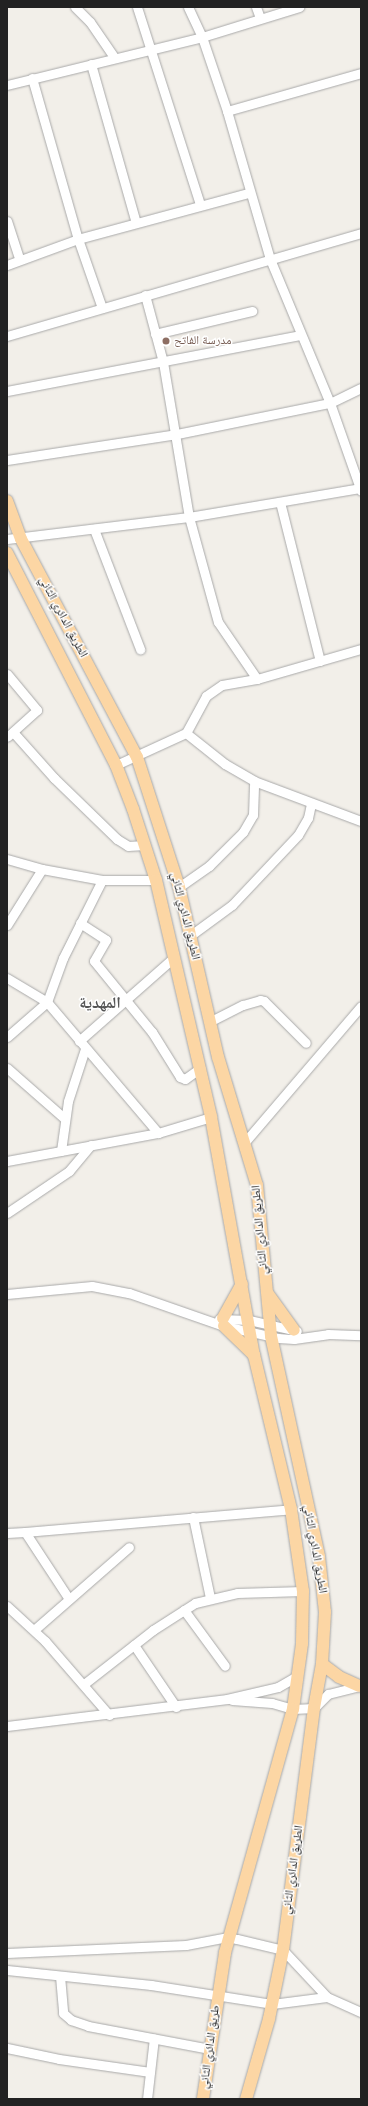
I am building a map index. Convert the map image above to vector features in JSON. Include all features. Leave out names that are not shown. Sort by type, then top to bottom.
[{"type":"main road","name":"الطريق الدائري الثاني","points":[[7,501],[21,539],[137,757],[179,887],[191,935],[209,1022],[257,1185],[265,1290],[270,1331],[319,1557],[325,1612],[322,1664],[314,1708],[283,1950],[272,2004]]},
{"type":"main road","name":"الطريق الدائري الثاني","points":[[7,553],[116,765],[156,880],[211,1117],[250,1326],[254,1355],[291,1509],[303,1591],[302,1644],[292,1709],[228,1937]]},
{"type":"main road","points":[[242,1284],[220,1322],[254,1355]]},
{"type":"main road","points":[[265,1290],[294,1330]]},
{"type":"main road","points":[[322,1664],[339,1677],[360,1686]]},
{"type":"main road","name":"طريق الدائري الثاني","points":[[203,2099],[217,1994],[228,1937]]},
{"type":"main road","points":[[246,2099],[272,2004]]},
{"type":"street","points":[[75,7],[90,22],[114,57]]},
{"type":"street","points":[[137,7],[200,204]]},
{"type":"street","points":[[7,539],[21,539],[190,517],[360,490],[330,403],[300,335],[270,259],[249,193],[227,111],[202,37],[188,7]]},
{"type":"street","points":[[256,7],[260,18]]},
{"type":"street","points":[[7,85],[114,57],[202,37],[299,7]]},
{"type":"street","points":[[91,64],[136,222]]},
{"type":"street","points":[[227,111],[361,73]]},
{"type":"street","points":[[32,78],[78,239],[102,308]]},
{"type":"street","points":[[7,265],[19,259],[78,239],[200,204],[249,193]]},
{"type":"street","points":[[7,221],[19,259]]},
{"type":"street","points":[[7,336],[361,233]]},
{"type":"street","points":[[145,295],[163,362],[177,434],[190,517],[218,622],[257,679]]},
{"type":"street","points":[[155,334],[252,311]]},
{"type":"street","points":[[7,390],[163,362],[300,335]]},
{"type":"street","points":[[7,460],[177,434],[330,403],[361,388]]},
{"type":"street","points":[[280,502],[320,661]]},
{"type":"street","points":[[94,530],[140,649]]},
{"type":"street","points":[[116,765],[137,757],[186,733],[197,709],[210,691],[222,685],[257,679],[361,649]]},
{"type":"street","points":[[7,674],[37,708],[33,716],[10,734],[117,839],[128,846],[145,845]]},
{"type":"street","points":[[186,733],[225,764],[254,781],[311,804],[361,821]]},
{"type":"street","points":[[179,887],[209,866],[243,832],[253,815],[254,781]]},
{"type":"street","points":[[191,935],[232,905],[294,839],[304,826],[311,804]]},
{"type":"street","points":[[7,859],[42,869],[102,880],[156,880]]},
{"type":"street","points":[[7,925],[42,869]]},
{"type":"street","points":[[7,1037],[47,1002],[80,923],[102,880]]},
{"type":"street","points":[[80,923],[106,940],[94,961],[152,1032],[180,1077],[185,1079],[200,1068]]},
{"type":"street","points":[[79,1041],[173,958]]},
{"type":"street","points":[[7,978],[47,1002],[158,1133]]},
{"type":"street","points":[[209,1022],[243,1005],[260,1000],[264,1001],[306,1043]]},
{"type":"street","points":[[244,1143],[361,1006]]},
{"type":"street","points":[[61,1151],[64,1118],[85,1048]]},
{"type":"street","points":[[7,1068],[64,1118]]},
{"type":"street","points":[[7,1161],[158,1133],[211,1117]]},
{"type":"street","points":[[7,1213],[69,1171],[91,1145]]},
{"type":"street","points":[[7,1294],[92,1286],[129,1293],[220,1322],[250,1326],[294,1339],[308,1336],[361,1334]]},
{"type":"street","points":[[270,1331],[294,1330],[308,1336]]},
{"type":"street","points":[[7,1534],[140,1520],[291,1509]]},
{"type":"street","points":[[193,1517],[210,1598]]},
{"type":"street","points":[[25,1532],[69,1599]]},
{"type":"street","points":[[34,1630],[129,1547]]},
{"type":"street","points":[[84,1684],[134,1645],[184,1610],[210,1598],[237,1593],[303,1591]]},
{"type":"street","points":[[7,1606],[34,1630],[84,1684],[109,1715]]},
{"type":"street","points":[[184,1610],[225,1666]]},
{"type":"street","points":[[134,1645],[176,1707]]},
{"type":"street","points":[[7,1726],[176,1707],[227,1699],[278,1687],[297,1676]]},
{"type":"street","points":[[227,1699],[272,1703],[292,1709],[314,1708],[328,1694],[360,1686]]},
{"type":"street","points":[[7,1953],[186,1945],[228,1937],[283,1950],[327,1997],[361,2012]]},
{"type":"street","points":[[7,1970],[217,1994],[272,2004],[327,1997]]},
{"type":"street","points":[[60,1976],[63,2013],[71,2020],[210,2049]]},
{"type":"street","points":[[147,2099],[154,2038]]},
{"type":"street","points":[[7,2048],[59,2059],[150,2072]]},
{"type":"place","name":"مدرسة الفاتح","points":[[166,341]]},
{"type":"district","name":"المهدية","points":[[100,1003]]}]
